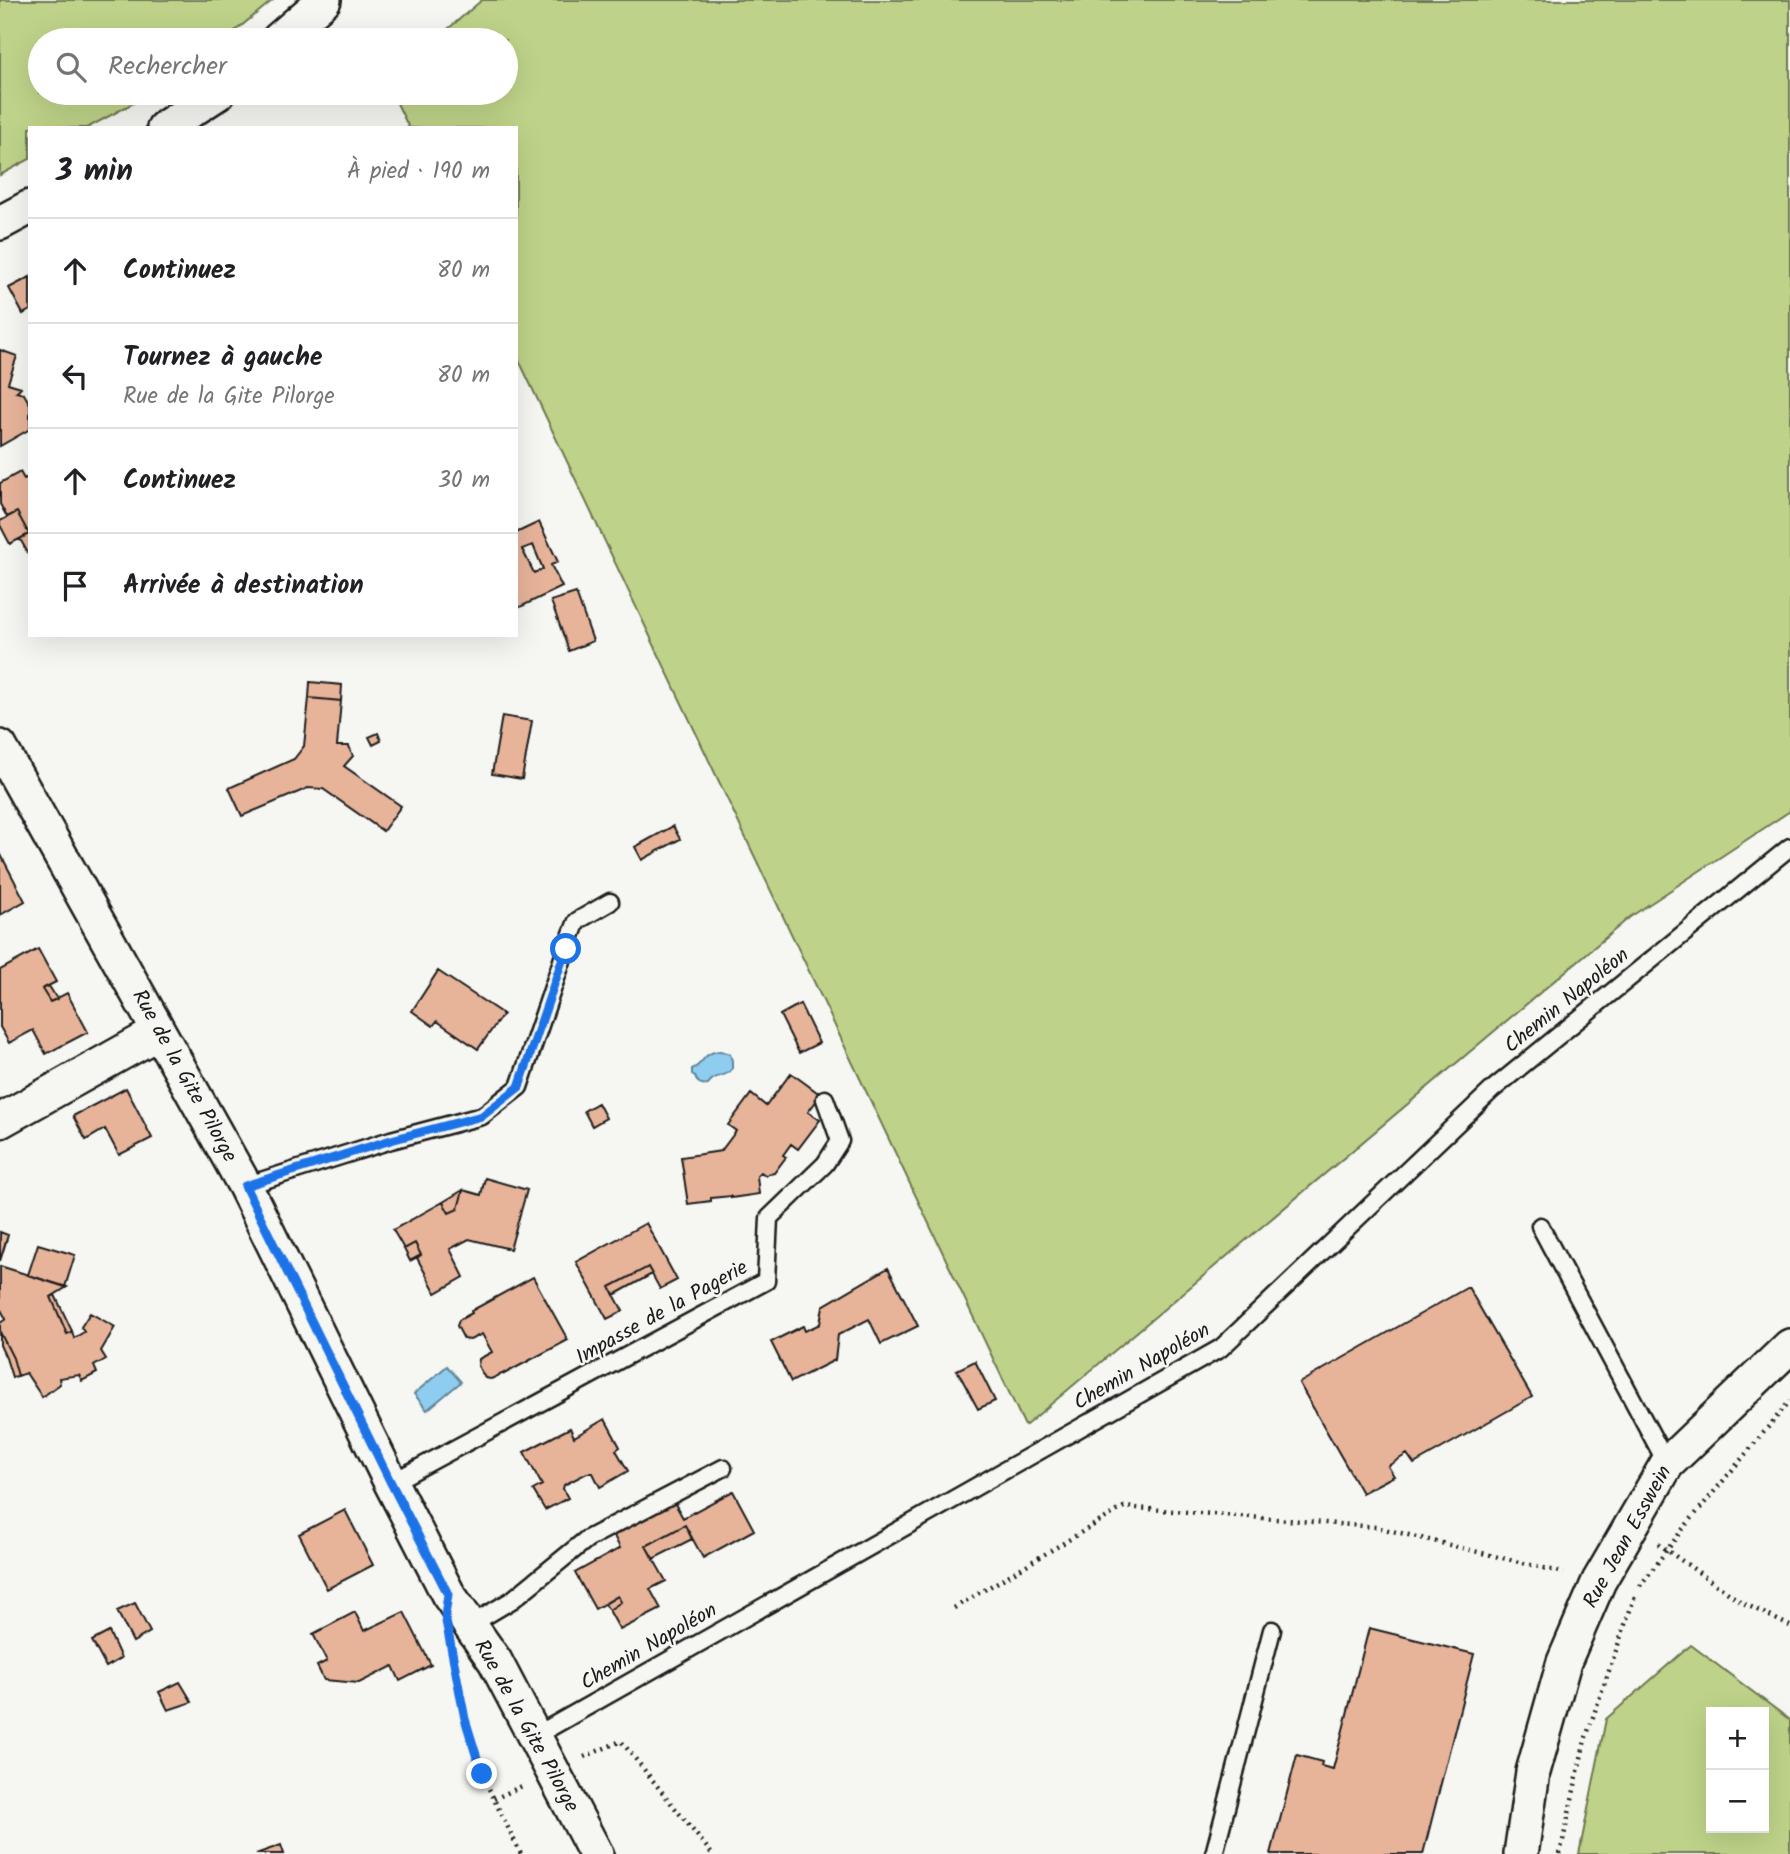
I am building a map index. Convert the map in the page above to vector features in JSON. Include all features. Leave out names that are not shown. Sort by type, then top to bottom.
[{"type":"street","points":[[292,28],[324,0]]},
{"type":"street","points":[[167,126],[199,105]]},
{"type":"street","points":[[0,223],[28,208]]},
{"type":"street","name":"Rue de la Gite Pilorge","points":[[0,747],[245,1186],[448,1594],[495,1661],[596,1854]]},
{"type":"street","points":[[0,1121],[159,1032]]},
{"type":"street","name":"Rue Jean Esswein","points":[[1521,1854],[1533,1772],[1564,1662],[1598,1581],[1667,1464],[1790,1346]]},
{"type":"lane","name":"Chemin Napoléon","points":[[535,1736],[1221,1349],[1493,1088],[1790,847]]},
{"type":"lane","points":[[245,1186],[391,1140],[482,1116],[519,1087],[577,921],[610,902]]},
{"type":"lane","name":"Impasse de la Pagerie","points":[[391,1483],[766,1282],[769,1218],[825,1164],[840,1141],[825,1099]]},
{"type":"lane","points":[[1540,1226],[1667,1464]]},
{"type":"lane","points":[[470,1625],[512,1600],[587,1539],[723,1468]]},
{"type":"lane","points":[[1214,1854],[1272,1630]]},
{"type":"path","points":[[1560,1854],[1586,1740],[1636,1591],[1790,1401]]},
{"type":"path","points":[[954,1608],[1124,1507],[1376,1527],[1598,1581]]},
{"type":"path","points":[[1631,1525],[1741,1602],[1790,1626]]},
{"type":"path","points":[[455,1668],[465,1719],[482,1774],[521,1854]]},
{"type":"path","points":[[494,1798],[621,1741],[712,1854]]},
{"type":"green space","points":[[0,0],[273,0],[239,28],[28,28],[28,105],[130,105],[91,126],[28,126],[28,160],[0,175]]},
{"type":"green space","points":[[482,0],[1790,0],[1790,811],[1630,917],[1025,1426],[518,358],[518,126],[408,126],[398,105],[518,105],[518,28],[449,28]]},
{"type":"green space","points":[[1691,1645],[1790,1720],[1790,1854],[1579,1854],[1606,1719]]},
{"type":"water","points":[[720,1051],[730,1054],[732,1069],[708,1084],[699,1083],[692,1074],[692,1069],[709,1054]]},
{"type":"water","points":[[447,1366],[461,1382],[427,1410],[414,1394]]},
{"type":"building","points":[[28,278],[28,311],[23,314],[9,288]]},
{"type":"building","points":[[0,350],[17,356],[8,383],[21,387],[16,392],[24,394],[28,401],[28,430],[0,446]]},
{"type":"building","points":[[20,472],[24,479],[28,477],[28,532],[17,512],[7,517],[0,504],[0,483]]},
{"type":"building","points":[[17,512],[28,535],[10,544],[0,521]]},
{"type":"building","points":[[539,522],[558,562],[551,565],[562,587],[518,608],[518,532]],"holes":[[[533,545],[543,569],[534,573],[522,549]]]},
{"type":"building","points":[[28,535],[28,553],[20,539]]},
{"type":"building","points":[[576,593],[593,641],[569,651],[551,601]]},
{"type":"building","points":[[310,682],[342,685],[341,701],[309,698]]},
{"type":"building","points":[[309,698],[341,701],[337,746],[349,746],[353,756],[344,766],[401,806],[383,831],[323,789],[308,788],[242,816],[229,788],[294,759],[304,746]]},
{"type":"building","points":[[502,716],[532,721],[522,779],[492,774]]},
{"type":"building","points":[[378,733],[381,741],[373,745],[369,737]]},
{"type":"building","points":[[673,826],[680,839],[642,860],[635,847]]},
{"type":"building","points":[[0,853],[25,901],[0,915]]},
{"type":"building","points":[[38,949],[56,982],[42,989],[50,1002],[67,993],[88,1032],[46,1054],[33,1030],[9,1043],[0,1027],[0,970]]},
{"type":"building","points":[[438,971],[503,1014],[478,1049],[437,1021],[433,1026],[412,1011]]},
{"type":"building","points":[[49,986],[57,999],[50,1002],[42,989]]},
{"type":"building","points":[[800,1004],[819,1043],[799,1053],[780,1015]]},
{"type":"building","points":[[791,1073],[821,1095],[808,1112],[820,1120],[798,1149],[791,1144],[783,1155],[786,1157],[774,1173],[765,1175],[761,1172],[757,1176],[759,1194],[711,1198],[711,1201],[688,1204],[681,1157],[721,1151],[736,1131],[728,1125],[751,1094],[766,1106]]},
{"type":"building","points":[[126,1088],[152,1138],[119,1155],[105,1129],[86,1140],[73,1116]]},
{"type":"building","points":[[598,1103],[606,1118],[592,1126],[584,1111]]},
{"type":"building","points":[[485,1178],[527,1190],[510,1249],[469,1239],[450,1249],[464,1277],[436,1293],[417,1258],[421,1255],[415,1243],[404,1249],[393,1230],[443,1202],[449,1213],[458,1209],[463,1190],[481,1195]]},
{"type":"building","points":[[463,1190],[458,1209],[449,1213],[443,1202]]},
{"type":"building","points":[[646,1223],[677,1280],[660,1289],[648,1267],[610,1287],[623,1311],[607,1319],[576,1262]]},
{"type":"building","points":[[0,1232],[8,1235],[0,1261]]},
{"type":"building","points":[[415,1243],[421,1255],[410,1261],[404,1249]]},
{"type":"building","points":[[38,1244],[75,1255],[65,1287],[28,1275]]},
{"type":"building","points":[[0,1266],[67,1287],[51,1297],[67,1334],[72,1331],[74,1338],[84,1332],[81,1327],[90,1313],[115,1327],[101,1351],[106,1359],[94,1366],[97,1373],[82,1381],[79,1375],[59,1378],[60,1384],[42,1397],[26,1373],[18,1376],[13,1358],[0,1332],[0,1323],[6,1319],[0,1308]]},
{"type":"building","points":[[648,1267],[652,1274],[614,1295],[610,1287]]},
{"type":"building","points":[[888,1268],[918,1326],[881,1344],[869,1319],[838,1335],[835,1360],[791,1382],[771,1342],[803,1326],[805,1331],[820,1324],[823,1306]]},
{"type":"building","points":[[533,1277],[568,1340],[504,1374],[491,1379],[485,1378],[478,1366],[479,1359],[492,1352],[482,1334],[470,1340],[464,1339],[457,1326],[459,1320]]},
{"type":"building","points":[[1468,1287],[1532,1397],[1414,1464],[1407,1454],[1388,1466],[1394,1476],[1362,1493],[1299,1383]]},
{"type":"building","points":[[55,1295],[72,1331],[67,1334],[51,1297]]},
{"type":"building","points":[[0,1332],[13,1358],[18,1376],[12,1377],[0,1345]]},
{"type":"building","points":[[975,1361],[995,1401],[978,1409],[957,1370]]},
{"type":"building","points":[[605,1419],[620,1447],[616,1450],[628,1471],[600,1487],[593,1473],[587,1473],[564,1485],[563,1489],[568,1498],[545,1510],[533,1490],[542,1485],[524,1452],[570,1428],[574,1437]]},
{"type":"building","points":[[733,1491],[754,1530],[703,1558],[685,1525],[646,1546],[666,1581],[650,1589],[661,1609],[620,1630],[609,1610],[621,1602],[618,1596],[595,1609],[575,1573],[620,1548],[613,1534],[674,1502],[683,1518]]},
{"type":"building","points":[[345,1510],[373,1565],[327,1589],[299,1534]]},
{"type":"building","points":[[685,1525],[692,1539],[653,1559],[646,1546]]},
{"type":"building","points":[[618,1596],[621,1602],[609,1610],[605,1604]]},
{"type":"building","points":[[135,1603],[150,1632],[133,1642],[117,1611]]},
{"type":"building","points":[[355,1612],[364,1631],[404,1612],[431,1665],[400,1681],[393,1666],[359,1683],[324,1680],[317,1666],[327,1661],[313,1634]]},
{"type":"building","points":[[1369,1628],[1474,1654],[1423,1854],[1271,1854],[1297,1755],[1322,1762],[1321,1766],[1333,1769]]},
{"type":"building","points":[[109,1632],[121,1658],[106,1667],[92,1641]]},
{"type":"building","points":[[180,1682],[192,1702],[168,1710],[159,1692]]},
{"type":"building","points":[[281,1845],[284,1854],[256,1854]]},
{"type":"route","points":[[482,1774],[465,1719],[445,1616],[448,1594],[245,1186],[391,1140],[482,1116],[519,1087],[566,949]]}]
